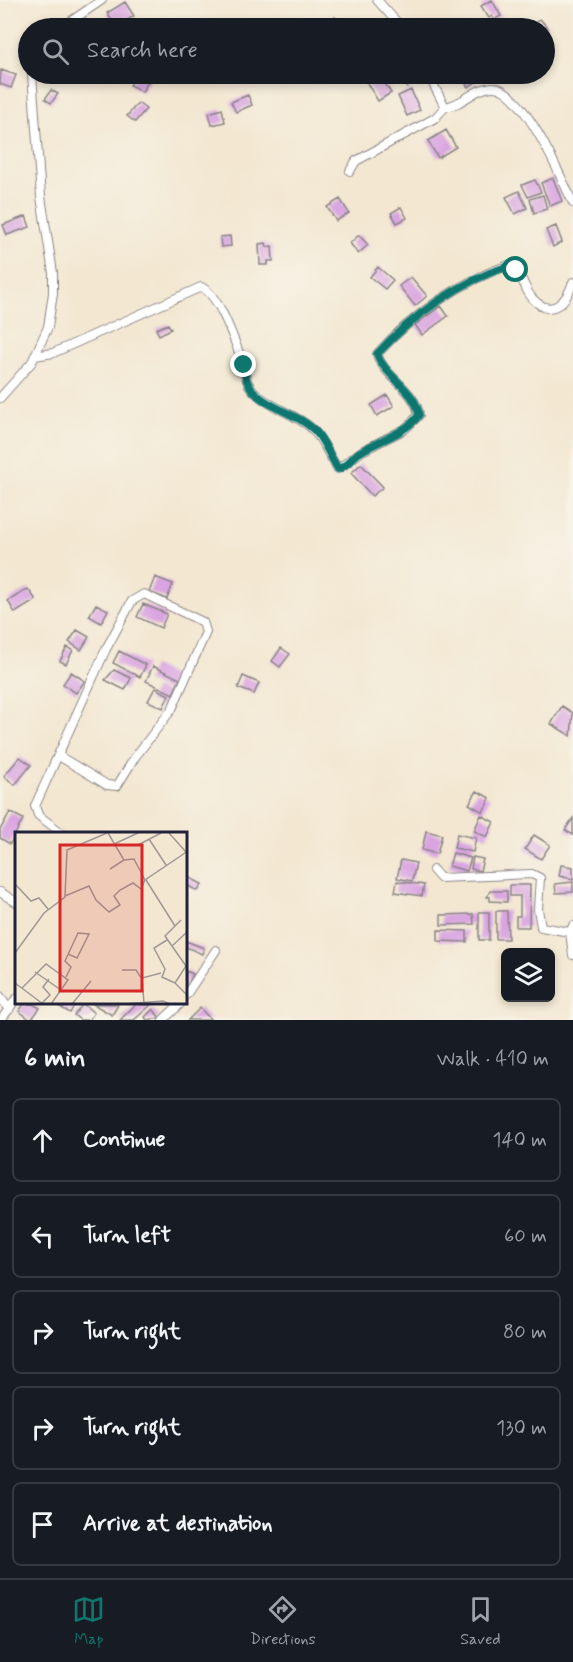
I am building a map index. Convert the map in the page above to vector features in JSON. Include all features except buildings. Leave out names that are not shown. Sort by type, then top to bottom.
[{"type":"street","points":[[76,18],[102,0]]},
{"type":"street","points":[[377,0],[393,18]]},
{"type":"street","points":[[0,398],[20,379],[35,356],[48,327],[53,273],[41,197],[33,84]]},
{"type":"street","points":[[433,84],[445,107]]},
{"type":"street","points":[[350,171],[356,161],[435,118],[445,107],[457,106],[477,92],[492,86],[503,90],[523,110],[549,152],[573,203]]},
{"type":"street","points":[[35,356],[53,353],[201,287],[207,290],[226,322],[244,365],[248,384],[264,399],[291,414],[317,433],[338,469],[362,451],[405,429],[419,415],[408,392],[383,366],[377,354],[417,317],[466,285],[509,266],[525,281],[533,299],[551,309],[561,305],[568,297],[573,282]]},
{"type":"street","points":[[59,756],[107,785],[117,786],[135,757],[172,709],[206,632],[203,622],[144,594],[132,601],[106,649],[59,756],[35,811],[61,832]]},
{"type":"street","points":[[433,870],[440,878],[532,874],[540,878],[538,909],[541,927],[571,929],[573,955]]},
{"type":"street","points":[[0,892],[15,901]]},
{"type":"street","points":[[188,991],[216,950]]},
{"type":"street","points":[[0,996],[9,1010]]},
{"type":"street","points":[[1,1020],[15,1001]]},
{"type":"street","points":[[163,1020],[179,1005]]},
{"type":"route","points":[[244,365],[248,384],[264,399],[291,414],[317,433],[338,469],[342,468],[352,457],[405,429],[419,415],[408,392],[378,358],[377,354],[382,348],[417,317],[466,285],[495,270],[509,266],[516,270]]}]
